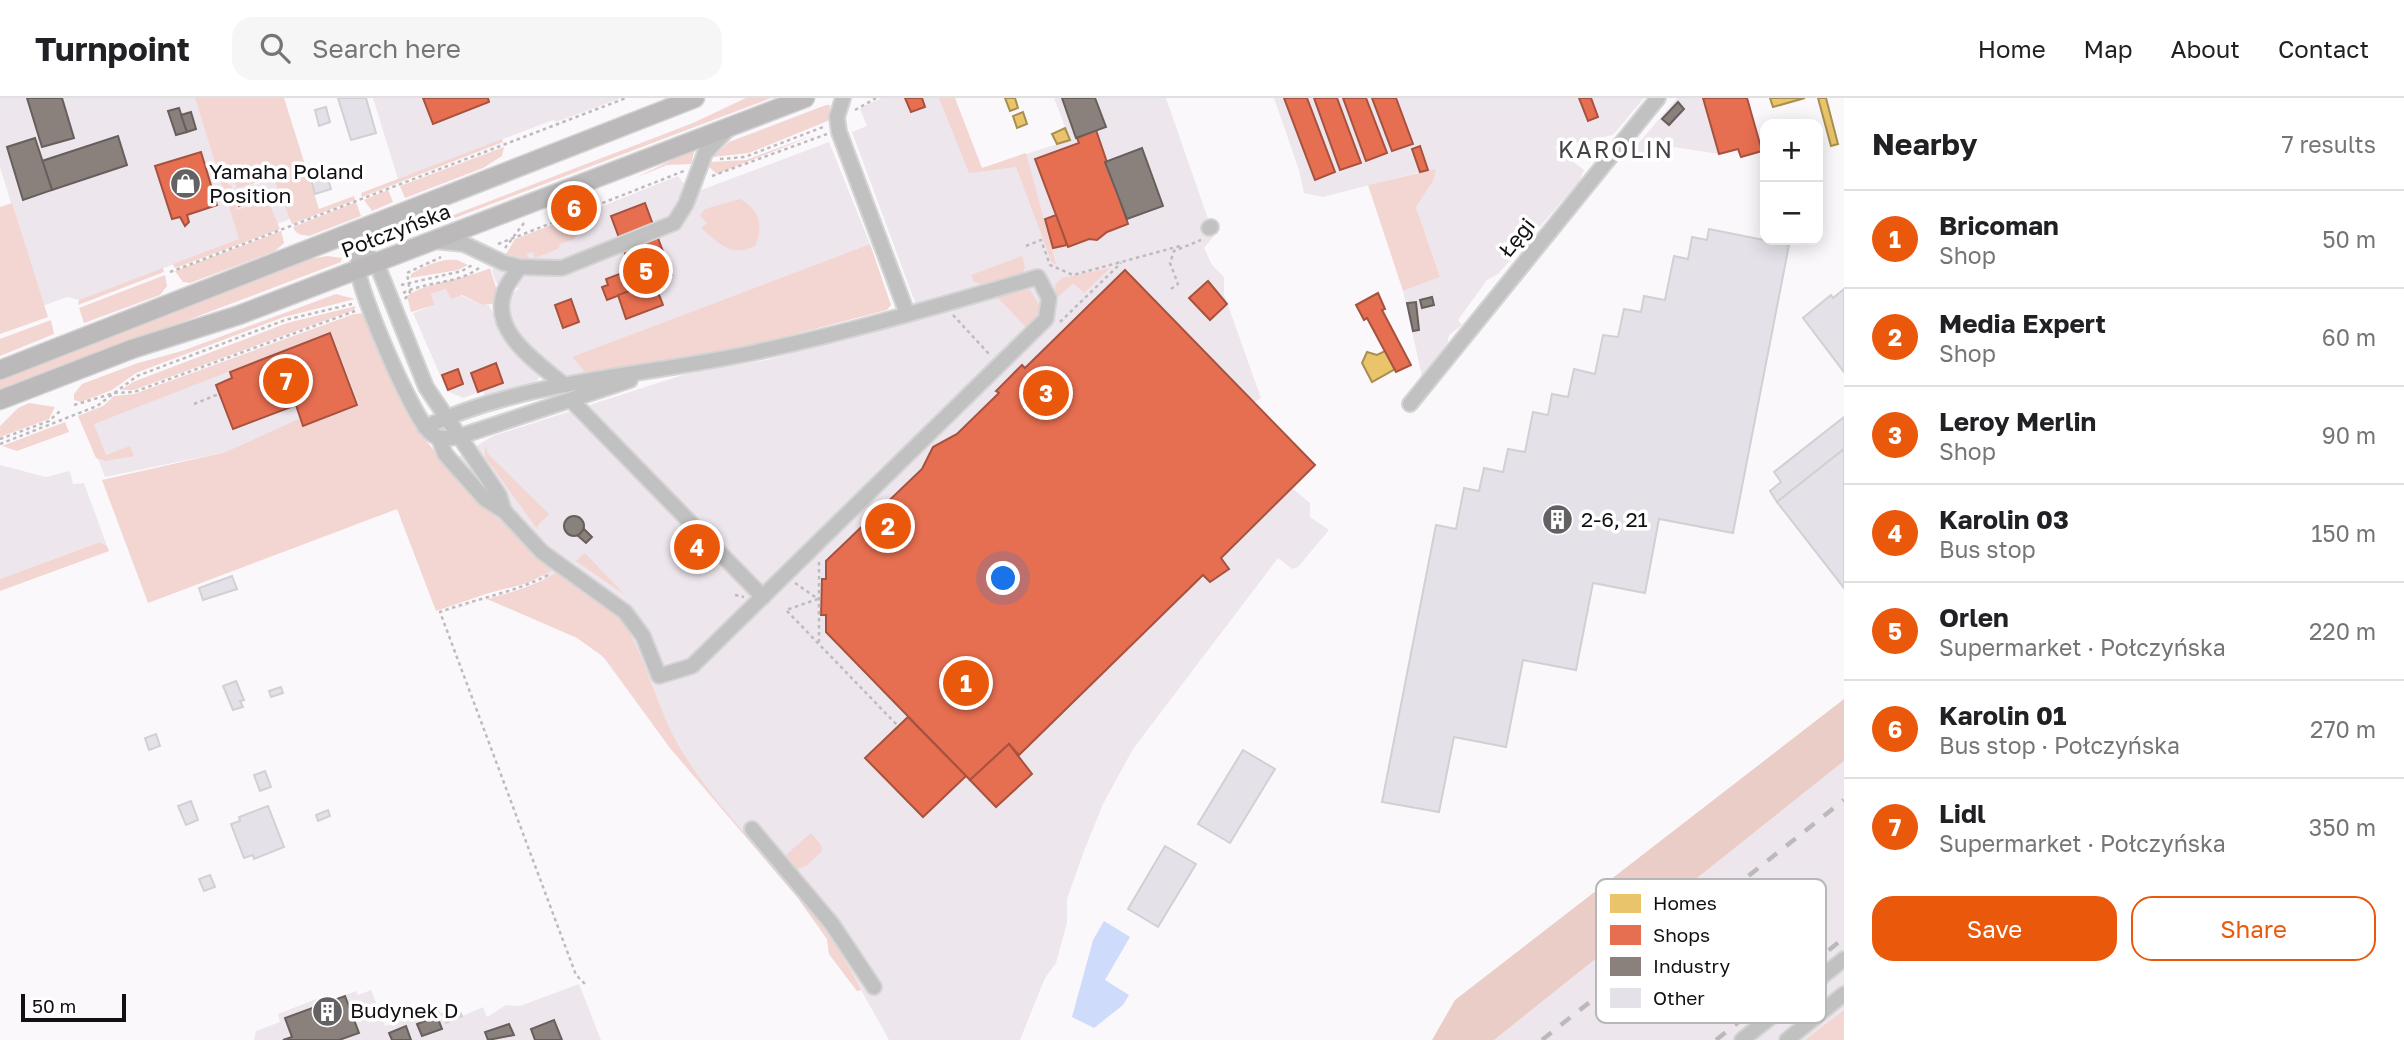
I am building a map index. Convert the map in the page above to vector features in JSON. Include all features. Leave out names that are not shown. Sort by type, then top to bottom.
[{"type":"main road","name":"Połczyńska","points":[[0,370],[695,98]]},
{"type":"main road","name":"Połczyńska","points":[[0,400],[357,270],[805,98]]},
{"type":"street","points":[[843,98],[837,117],[839,132],[907,313]]},
{"type":"street","name":"Łęgi","points":[[1410,404],[1658,98]]},
{"type":"street","points":[[434,241],[464,244],[504,263],[520,267],[562,268],[674,223],[686,204],[705,153],[730,127]]},
{"type":"street","points":[[372,223],[360,247],[357,270],[403,388],[425,428],[439,438],[445,454],[485,499],[504,511],[542,552],[625,612],[643,636],[659,676],[692,667],[1046,319],[1049,298],[1038,277],[756,352],[666,369],[562,384],[448,417],[425,428]]},
{"type":"street","points":[[336,237],[360,247],[376,262],[426,387],[499,495],[504,511]]},
{"type":"street","points":[[520,267],[505,290],[502,317],[519,345],[562,384]]},
{"type":"street","points":[[439,438],[458,437],[666,369]]},
{"type":"street","points":[[571,400],[763,597]]},
{"type":"street","points":[[752,829],[832,924],[874,987]]},
{"type":"street","points":[[1826,973],[1844,959]]},
{"type":"street","points":[[1826,1009],[1844,994]]},
{"type":"street","points":[[1742,1040],[1763,1023]]},
{"type":"street","points":[[1787,1040],[1808,1023]]},
{"type":"path","points":[[170,272],[626,98]]},
{"type":"path","points":[[862,103],[876,98]]},
{"type":"path","points":[[711,160],[745,158],[830,123]]},
{"type":"path","points":[[706,174],[716,177],[831,131]]},
{"type":"path","points":[[491,250],[513,237],[690,168]]},
{"type":"path","points":[[674,170],[684,178]]},
{"type":"path","points":[[500,253],[526,222]]},
{"type":"path","points":[[1026,246],[1041,240],[1050,265],[1073,275],[1212,237],[1210,228]]},
{"type":"path","points":[[1171,289],[1178,284],[1172,273],[1170,257],[1181,246]]},
{"type":"path","points":[[406,304],[409,271],[450,255]]},
{"type":"path","points":[[469,259],[478,268]]},
{"type":"path","points":[[399,285],[462,271],[480,259]]},
{"type":"path","points":[[400,295],[409,290],[466,276],[487,264]]},
{"type":"path","points":[[954,300],[949,310],[995,359]]},
{"type":"path","points":[[0,442],[97,406],[137,376],[285,320],[358,302]]},
{"type":"path","points":[[74,405],[114,393],[134,392],[363,310]]},
{"type":"path","points":[[194,404],[219,394]]},
{"type":"path","points":[[0,442],[49,421],[60,411]]},
{"type":"path","points":[[819,558],[819,642]]},
{"type":"path","points":[[562,566],[526,586],[484,596],[440,612],[576,975],[588,985],[581,989]]},
{"type":"path","points":[[734,595],[744,597]]},
{"type":"path","points":[[818,599],[786,610],[898,726]]},
{"type":"shaded area","points":[[0,98],[195,98],[240,239],[80,300],[67,297],[43,306],[0,167]]},
{"type":"shaded area","points":[[195,98],[284,98],[319,209],[354,196],[355,200],[292,224],[273,178],[237,188],[229,168],[222,171],[228,185],[231,184],[237,210],[261,202],[258,194],[264,191],[280,229],[175,268],[173,264],[239,239]]},
{"type":"shaded area","points":[[373,98],[619,99],[556,122],[553,120],[398,179]]},
{"type":"shaded area","points":[[746,98],[771,98],[418,232],[417,229],[693,123]]},
{"type":"shaded area","points":[[882,98],[939,98],[982,168],[1070,140],[1054,98],[1166,98],[1214,236],[1204,248],[1212,265],[1224,277],[1224,294],[1261,398],[1253,403],[1315,465],[1292,488],[1310,503],[1310,517],[1329,530],[1298,567],[1292,569],[1278,558],[1133,749],[1103,804],[1084,851],[1067,899],[1067,923],[1056,963],[1045,978],[1020,1040],[889,1040],[861,990],[857,991],[829,954],[827,939],[797,897],[670,748],[543,576],[446,464],[493,436],[686,374],[767,360],[920,316],[852,132],[867,126],[860,109]]},
{"type":"shaded area","points":[[939,98],[955,98],[982,168],[1026,153],[1056,264],[1052,263],[1016,167],[969,173]]},
{"type":"shaded area","points":[[1274,98],[1644,98],[1613,135],[1554,147],[1584,170],[1579,182],[1498,274],[1487,280],[1458,320],[1462,325],[1449,335],[1447,344],[1422,376],[1403,291],[1440,277],[1416,207],[1433,181],[1420,172],[1323,197],[1304,193],[1299,170]]},
{"type":"shaded area","points":[[1677,98],[1747,98],[1760,152],[1741,157],[1738,149],[1719,154],[1674,147],[1655,160],[1627,157]]},
{"type":"shaded area","points":[[830,105],[829,120],[825,122],[749,153],[713,157],[729,142]]},
{"type":"shaded area","points":[[819,133],[717,174],[709,167],[711,162],[746,160]]},
{"type":"shaded area","points":[[502,139],[503,142],[362,197],[361,193]]},
{"type":"shaded area","points":[[829,142],[870,244],[573,357],[586,373],[561,376],[513,328],[506,311],[511,295],[519,288],[496,283],[492,270],[522,238],[678,176],[683,183],[704,183],[701,190]]},
{"type":"shaded area","points":[[504,147],[502,156],[483,168],[405,198],[400,186]]},
{"type":"shaded area","points":[[695,149],[691,164],[667,165],[635,178]]},
{"type":"shaded area","points":[[229,168],[255,185],[272,177],[290,219],[277,224],[264,191],[261,202],[237,211],[230,191],[233,190],[222,171]]},
{"type":"shaded area","points":[[1436,169],[1433,181],[1416,207],[1440,277],[1403,291],[1368,185]]},
{"type":"shaded area","points":[[388,190],[393,202],[372,211],[364,200]]},
{"type":"shaded area","points":[[740,199],[756,213],[759,232],[755,246],[739,251],[726,248],[701,228],[707,223],[700,215],[705,209]]},
{"type":"shaded area","points":[[356,202],[361,216],[309,236],[298,233],[293,227]]},
{"type":"shaded area","points":[[12,203],[48,317],[0,334],[0,207]]},
{"type":"shaded area","points":[[562,221],[580,229],[574,239],[560,244],[558,249],[535,258],[533,252],[527,254],[528,259],[506,254],[515,239]]},
{"type":"shaded area","points":[[281,231],[284,243],[275,251],[190,283],[183,282],[175,271]]},
{"type":"shaded area","points":[[870,244],[891,305],[887,310],[750,346],[586,373],[572,357]]},
{"type":"shaded area","points":[[327,256],[342,258],[341,262],[0,391],[0,378],[311,259]]},
{"type":"shaded area","points":[[1022,256],[1025,267],[1022,274],[981,284],[974,282],[971,275]]},
{"type":"shaded area","points":[[457,260],[468,265],[458,270],[410,278],[411,274],[433,263]]},
{"type":"shaded area","points":[[163,268],[164,272],[78,305],[79,300]]},
{"type":"shaded area","points":[[490,268],[497,291],[492,304],[482,305],[462,295],[451,299],[446,289],[431,294],[435,305],[411,312],[407,296],[415,291]]},
{"type":"shaded area","points":[[1110,268],[1084,293],[1073,283],[1059,296],[1056,294],[1055,285],[1062,278]]},
{"type":"shaded area","points":[[165,275],[167,286],[160,295],[84,323],[79,308]]},
{"type":"shaded area","points":[[446,289],[482,305],[489,305],[505,337],[541,375],[536,382],[486,399],[483,391],[463,398],[447,391],[413,313],[435,305],[431,294]]},
{"type":"shaded area","points":[[1017,290],[1030,290],[1041,308],[1038,317],[1027,328],[996,296]]},
{"type":"shaded area","points":[[336,294],[355,299],[284,317],[136,373],[112,390],[81,402],[74,400],[74,394],[82,384],[138,363],[182,351]]},
{"type":"shaded area","points":[[356,306],[354,310],[134,390],[121,390],[133,382],[287,323]]},
{"type":"shaded area","points":[[365,313],[393,386],[415,426],[459,478],[539,560],[553,570],[528,583],[436,611],[397,509],[148,603],[102,480],[226,452],[299,419],[303,427],[359,405],[331,332],[94,424],[106,455],[130,446],[134,456],[105,461],[96,458],[78,416],[103,406],[114,396],[134,394],[354,314]]},
{"type":"shaded area","points":[[51,320],[54,334],[0,356],[0,339]]},
{"type":"shaded area","points":[[359,320],[404,415],[105,477],[85,425]]},
{"type":"shaded area","points":[[29,403],[55,407],[49,419],[0,437],[0,426],[18,408]]},
{"type":"shaded area","points":[[65,422],[69,432],[17,451],[2,446]]},
{"type":"shaded area","points":[[485,444],[488,454],[549,514],[537,526],[538,530],[485,457]]},
{"type":"shaded area","points":[[0,465],[46,477],[70,471],[73,484],[84,483],[107,546],[98,542],[0,579]]},
{"type":"shaded area","points":[[99,542],[107,546],[109,551],[0,591],[0,579]]},
{"type":"shaded area","points":[[585,553],[624,594],[576,561]]},
{"type":"shaded area","points":[[556,573],[617,616],[634,642],[670,729],[688,761],[731,818],[824,928],[861,990],[857,991],[829,954],[827,939],[797,897],[670,748],[605,658],[577,638],[487,599],[529,586]]},
{"type":"shaded area","points":[[1844,699],[1844,761],[1696,879],[1611,879]]},
{"type":"shaded area","points":[[1844,761],[1844,1040],[1494,1040],[1596,959],[1596,1023],[1826,1023],[1826,879],[1696,879]]},
{"type":"shaded area","points":[[811,833],[821,845],[822,851],[806,866],[797,869],[786,855]]},
{"type":"shaded area","points":[[1596,891],[1596,959],[1494,1040],[1432,1040],[1455,1000]]},
{"type":"shaded area","points":[[579,984],[601,1040],[254,1040],[256,1031],[280,1022],[278,1014],[319,998],[322,1004],[356,991],[358,995],[371,990],[385,1026],[438,1009],[445,1024],[483,1007],[487,1017],[506,1005],[520,1006]]},
{"type":"shaded area","points":[[1844,1010],[1844,1040],[1805,1040]]},
{"type":"water","points":[[1104,921],[1130,937],[1105,980],[1129,995],[1123,1005],[1094,1028],[1072,1017],[1093,940]]},
{"type":"building: Homes","points":[[1005,98],[1015,98],[1018,108],[1010,111]]},
{"type":"building: Homes","points":[[1770,98],[1805,98],[1773,107]]},
{"type":"building: Homes","points":[[1818,98],[1826,98],[1838,144],[1831,146]]},
{"type":"building: Homes","points":[[1023,112],[1027,124],[1017,128],[1013,116]]},
{"type":"building: Homes","points":[[1065,128],[1070,140],[1057,144],[1052,134]]},
{"type":"building: Homes","points":[[1385,351],[1395,369],[1372,382],[1362,363],[1367,352],[1377,355]]},
{"type":"building: Shops","points":[[423,98],[488,98],[489,102],[433,124]]},
{"type":"building: Shops","points":[[905,98],[922,98],[925,107],[911,112]]},
{"type":"building: Shops","points":[[1284,98],[1307,98],[1335,172],[1315,180]]},
{"type":"building: Shops","points":[[1314,98],[1337,98],[1361,163],[1340,170]]},
{"type":"building: Shops","points":[[1343,98],[1366,98],[1387,153],[1366,161]]},
{"type":"building: Shops","points":[[1372,98],[1396,98],[1413,144],[1392,151]]},
{"type":"building: Shops","points":[[1579,98],[1591,98],[1598,117],[1588,121]]},
{"type":"building: Shops","points":[[1703,98],[1747,98],[1760,152],[1741,157],[1738,149],[1719,154]]},
{"type":"building: Shops","points":[[1096,130],[1128,224],[1107,232],[1097,240],[1089,239],[1068,247],[1035,159],[1079,143],[1077,138]]},
{"type":"building: Shops","points":[[1420,146],[1428,170],[1420,172],[1412,149]]},
{"type":"building: Shops","name":"Yamaha Poland Position","points":[[201,152],[217,205],[187,215],[189,222],[185,226],[180,217],[172,219],[155,166]]},
{"type":"building: Shops","points":[[252,193],[255,201],[239,206],[236,199]]},
{"type":"building: Shops","points":[[645,203],[665,257],[631,270],[611,216]]},
{"type":"building: Shops","points":[[1056,215],[1067,245],[1053,248],[1045,219]]},
{"type":"building: Shops","points":[[665,257],[672,275],[607,300],[602,287],[608,285],[606,279]]},
{"type":"building: Shops","points":[[1125,270],[1315,465],[1221,558],[1229,569],[1210,582],[1203,575],[1019,755],[1009,744],[970,780],[826,632],[826,615],[821,615],[822,579],[826,579],[826,561],[922,469],[933,447],[957,434],[999,393],[996,391],[1022,365],[1025,368]]},
{"type":"building: Shops","points":[[1208,281],[1227,304],[1210,320],[1189,298]]},
{"type":"building: Shops","points":[[654,282],[663,305],[626,319],[618,295]]},
{"type":"building: Shops","points":[[1378,293],[1385,309],[1382,310],[1411,365],[1396,372],[1367,318],[1364,320],[1356,305]]},
{"type":"building: Shops","points":[[571,299],[579,322],[563,328],[555,305]]},
{"type":"building: Shops","points":[[330,333],[357,405],[303,426],[296,405],[233,429],[216,385],[232,378],[230,372]]},
{"type":"building: Shops","points":[[496,363],[503,383],[478,392],[471,373]]},
{"type":"building: Shops","points":[[458,369],[463,384],[448,390],[442,375]]},
{"type":"building: Shops","points":[[908,717],[966,776],[923,817],[865,758]]},
{"type":"building: Shops","points":[[1009,744],[1032,774],[996,807],[970,780]]},
{"type":"building: Industry","points":[[27,98],[62,98],[74,138],[42,147]]},
{"type":"building: Industry","points":[[1062,98],[1095,98],[1106,127],[1076,138]]},
{"type":"building: Industry","points":[[1678,102],[1684,109],[1669,125],[1662,119]]},
{"type":"building: Industry","points":[[179,108],[187,132],[176,135],[168,111]]},
{"type":"building: Industry","points":[[191,112],[196,129],[187,132],[181,115]]},
{"type":"building: Industry","points":[[118,136],[127,165],[52,190],[42,161]]},
{"type":"building: Industry","points":[[35,138],[52,190],[23,200],[7,147]]},
{"type":"building: Industry","points":[[1142,148],[1163,206],[1127,219],[1105,162]]},
{"type":"building: Industry","points":[[1432,297],[1434,305],[1422,308],[1420,300]]},
{"type":"building: Industry","points":[[1416,302],[1419,330],[1413,331],[1407,303]]},
{"type":"building: Industry","points":[[574,516],[581,519],[584,526],[581,533],[574,536],[567,533],[564,526],[567,519]]},
{"type":"building: Industry","points":[[584,529],[592,537],[586,543],[578,536]]},
{"type":"building: Industry","name":"Budynek D","points":[[345,996],[359,1033],[339,1040],[283,1040],[292,1037],[285,1018]]},
{"type":"building: Industry","points":[[437,1016],[442,1029],[422,1036],[417,1024]]},
{"type":"building: Industry","points":[[554,1020],[562,1040],[535,1040],[531,1029]]},
{"type":"building: Industry","points":[[509,1024],[514,1035],[488,1040],[485,1032]]},
{"type":"building: Industry","points":[[406,1026],[411,1040],[392,1040],[389,1033]]},
{"type":"building: Other","points":[[338,98],[366,98],[376,133],[351,140]]},
{"type":"building: Other","points":[[326,107],[330,122],[319,126],[315,110]]},
{"type":"building: Other","points":[[326,172],[331,189],[315,194],[310,177]]},
{"type":"building: Other","name":"2-6, 21","points":[[1709,229],[1760,239],[1760,245],[1789,245],[1733,533],[1659,519],[1645,593],[1593,583],[1576,670],[1523,660],[1506,747],[1454,737],[1439,812],[1382,802],[1436,525],[1456,529],[1464,488],[1479,491],[1484,468],[1503,472],[1508,449],[1525,452],[1533,412],[1548,415],[1552,394],[1568,397],[1574,369],[1595,374],[1603,335],[1618,337],[1624,309],[1641,312],[1644,296],[1665,300],[1674,256],[1688,259],[1692,237],[1707,240]]},
{"type":"building: Other","points":[[1844,289],[1844,372],[1803,318],[1831,295],[1833,298]]},
{"type":"building: Other","points":[[1844,417],[1844,449],[1777,502],[1770,491],[1781,482],[1774,472]]},
{"type":"building: Other","points":[[1844,449],[1844,588],[1777,502]]},
{"type":"building: Other","points":[[232,576],[237,589],[203,600],[199,588]]},
{"type":"building: Other","points":[[236,681],[244,700],[240,701],[243,707],[233,710],[223,686]]},
{"type":"building: Other","points":[[281,687],[283,693],[271,697],[269,691]]},
{"type":"building: Other","points":[[156,734],[160,746],[149,750],[145,738]]},
{"type":"building: Other","points":[[1243,750],[1275,769],[1230,843],[1198,824]]},
{"type":"building: Other","points":[[265,771],[271,787],[260,791],[254,775]]},
{"type":"building: Other","points":[[191,801],[198,820],[186,825],[178,806]]},
{"type":"building: Other","points":[[268,806],[284,847],[254,859],[253,855],[244,858],[231,824],[240,821],[239,817]]},
{"type":"building: Other","points":[[328,810],[330,816],[318,821],[316,815]]},
{"type":"building: Other","points":[[1165,846],[1196,864],[1158,927],[1128,909]]},
{"type":"building: Other","points":[[210,875],[215,887],[204,891],[199,879]]},
{"type":"building: Other","points":[[458,1008],[462,1016],[446,1023],[442,1014]]},
{"type":"railway","points":[[1745,879],[1844,800]]},
{"type":"railway","points":[[1826,952],[1844,938]]},
{"type":"railway","points":[[1542,1040],[1596,997]]},
{"type":"railway","points":[[1716,1040],[1737,1023]]},
{"type":"place","name":"Yamaha Poland Position","points":[[186,184]]},
{"type":"place","name":"Karolin 01","points":[[574,208]]},
{"type":"place","name":"Orlen","points":[[646,271]]},
{"type":"place","name":"Lidl","points":[[286,381]]},
{"type":"place","name":"Leroy Merlin","points":[[1046,393]]},
{"type":"place","name":"2-6, 21","points":[[1558,520]]},
{"type":"place","name":"Media Expert","points":[[888,526]]},
{"type":"place","name":"Karolin 03","points":[[697,547]]},
{"type":"place","name":"Bricoman","points":[[966,683]]},
{"type":"place","name":"Budynek D","points":[[327,1011]]},
{"type":"district","name":"KAROLIN","points":[[1616,150]]}]
